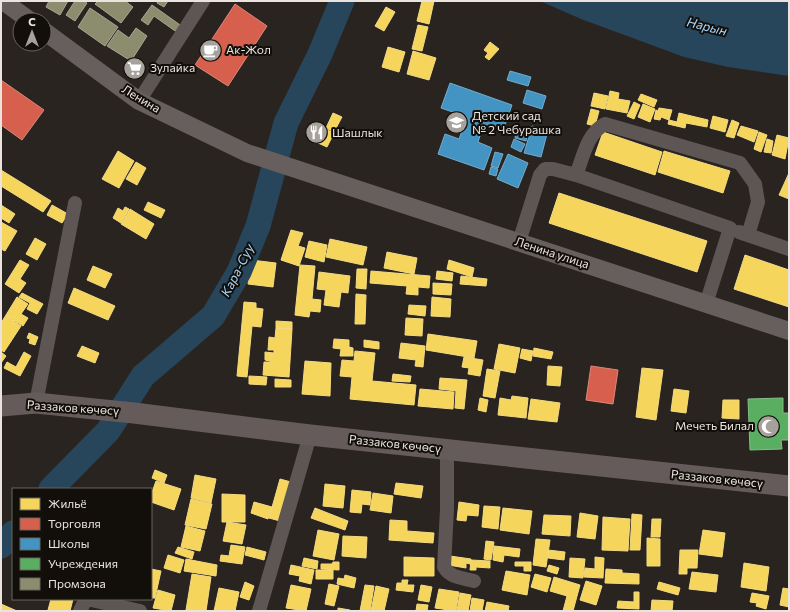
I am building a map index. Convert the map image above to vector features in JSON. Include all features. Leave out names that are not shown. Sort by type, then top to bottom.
[{"type":"highway","name":"Раззаков көчөсү","points":[[1,406],[36,403],[134,413],[310,435],[789,486]]},
{"type":"main road","points":[[3,1],[18,12]]},
{"type":"main road","name":"Ленина","points":[[52,37],[140,101],[247,153]]},
{"type":"main road","name":"Ленина улица","points":[[247,153],[789,332]]},
{"type":"street","points":[[140,101],[204,1]]},
{"type":"street","points":[[576,176],[590,137],[598,128],[605,124],[740,163],[755,184],[758,202],[748,235]]},
{"type":"street","points":[[519,242],[540,175],[545,169],[553,168],[789,249]]},
{"type":"street","points":[[36,403],[75,203]]},
{"type":"street","points":[[706,304],[730,228]]},
{"type":"street","points":[[259,611],[310,435]]},
{"type":"street","points":[[448,450],[448,509],[444,567],[447,573],[474,581]]},
{"type":"street","points":[[80,611],[86,600]]},
{"type":"street","points":[[90,600],[140,611]]},
{"type":"water","name":"Нарын","points":[[540,1],[789,1],[789,76],[728,67],[684,57],[581,19]]},
{"type":"building: Жильё","points":[[422,1],[434,1],[429,24],[417,21]]},
{"type":"building: Жильё","points":[[386,7],[395,12],[384,31],[375,26]]},
{"type":"building: Жильё","points":[[418,25],[428,27],[422,51],[412,49]]},
{"type":"building: Жильё","points":[[490,42],[499,49],[489,60],[485,57],[488,53],[484,50]]},
{"type":"building: Жильё","points":[[388,47],[405,52],[399,72],[382,67]]},
{"type":"building: Жильё","points":[[413,51],[436,58],[429,80],[407,74]]},
{"type":"building: Жильё","points":[[610,91],[619,93],[618,99],[630,101],[627,113],[606,109]]},
{"type":"building: Жильё","points":[[594,93],[608,96],[605,109],[591,106]]},
{"type":"building: Жильё","points":[[641,94],[657,100],[654,107],[638,100]]},
{"type":"building: Жильё","points":[[634,102],[640,105],[634,119],[627,116]]},
{"type":"building: Жильё","points":[[643,104],[655,109],[650,122],[638,117]]},
{"type":"building: Жильё","points":[[659,108],[672,110],[669,120],[661,117],[660,120],[654,119],[656,110],[658,111]]},
{"type":"building: Жильё","points":[[591,109],[599,111],[595,126],[587,124]]},
{"type":"building: Жильё","points":[[333,113],[342,117],[334,132],[326,128]]},
{"type":"building: Жильё","points":[[679,113],[708,120],[707,127],[686,123],[685,128],[668,124],[669,120],[677,122]]},
{"type":"building: Жильё","points":[[713,116],[728,120],[725,132],[710,128]]},
{"type":"building: Жильё","points":[[732,120],[739,123],[734,138],[726,136]]},
{"type":"building: Жильё","points":[[741,126],[758,131],[754,142],[737,135]]},
{"type":"building: Жильё","points":[[325,129],[334,133],[327,147],[318,143]]},
{"type":"building: Жильё","points":[[603,132],[662,152],[655,175],[595,155]]},
{"type":"building: Жильё","points":[[759,132],[767,135],[761,152],[754,149]]},
{"type":"building: Жильё","points":[[777,135],[789,138],[785,159],[772,155]]},
{"type":"building: Жильё","points":[[767,139],[773,141],[771,153],[764,152]]},
{"type":"building: Жильё","points":[[118,151],[134,161],[119,188],[102,179]]},
{"type":"building: Жильё","points":[[664,151],[730,171],[723,193],[658,172]]},
{"type":"building: Жильё","points":[[136,162],[146,168],[137,185],[126,179]]},
{"type":"building: Жильё","points":[[1,170],[51,201],[43,212],[1,186]]},
{"type":"building: Жильё","points":[[789,173],[789,199],[779,195]]},
{"type":"building: Жильё","points":[[559,193],[707,241],[697,272],[549,223]]},
{"type":"building: Жильё","points":[[148,202],[165,210],[161,218],[144,210]]},
{"type":"building: Жильё","points":[[1,205],[15,214],[9,223],[1,218]]},
{"type":"building: Жильё","points":[[52,205],[68,214],[62,223],[47,215]]},
{"type":"building: Жильё","points":[[125,207],[129,209],[121,223],[113,218],[118,208],[123,211]]},
{"type":"building: Жильё","points":[[130,209],[154,224],[146,239],[121,224]]},
{"type":"building: Жильё","points":[[1,222],[17,231],[5,251],[1,249]]},
{"type":"building: Жильё","points":[[291,230],[303,233],[298,246],[305,248],[299,266],[281,260]]},
{"type":"building: Жильё","points":[[35,238],[46,244],[37,260],[26,254]]},
{"type":"building: Жильё","points":[[330,239],[367,247],[363,265],[326,257]]},
{"type":"building: Жильё","points":[[309,241],[327,245],[324,262],[305,257]]},
{"type":"building: Жильё","points":[[387,252],[417,258],[414,274],[384,268]]},
{"type":"building: Жильё","points":[[745,255],[789,270],[789,307],[734,289]]},
{"type":"building: Жильё","points":[[20,260],[29,265],[20,279],[26,283],[19,293],[5,284]]},
{"type":"building: Жильё","points":[[251,260],[276,263],[273,287],[248,284]]},
{"type":"building: Жильё","points":[[449,260],[474,268],[472,277],[447,269]]},
{"type":"building: Жильё","points":[[300,265],[315,266],[312,299],[321,300],[320,312],[310,311],[309,317],[295,315]]},
{"type":"building: Жильё","points":[[93,266],[112,274],[105,288],[87,280]]},
{"type":"building: Жильё","points":[[357,269],[367,269],[366,289],[356,288]]},
{"type":"building: Жильё","points":[[371,271],[430,276],[429,288],[418,287],[418,295],[406,294],[407,286],[370,283]]},
{"type":"building: Жильё","points":[[437,271],[453,273],[452,281],[436,279]]},
{"type":"building: Жильё","points":[[319,272],[350,276],[348,293],[341,292],[339,307],[324,305],[326,290],[317,289]]},
{"type":"building: Жильё","points":[[461,276],[487,279],[486,286],[460,284]]},
{"type":"building: Жильё","points":[[433,283],[452,284],[451,295],[433,294]]},
{"type":"building: Жильё","points":[[74,288],[115,306],[108,320],[68,303]]},
{"type":"building: Жильё","points":[[22,293],[43,304],[37,314],[27,309],[30,303],[19,297]]},
{"type":"building: Жильё","points":[[356,294],[366,295],[365,324],[355,324]]},
{"type":"building: Жильё","points":[[17,297],[28,304],[21,314],[28,318],[23,326],[6,315]]},
{"type":"building: Жильё","points":[[432,297],[451,299],[450,317],[431,316]]},
{"type":"building: Жильё","points":[[244,302],[256,303],[256,308],[263,309],[261,327],[252,326],[247,377],[237,376]]},
{"type":"building: Жильё","points":[[409,305],[426,306],[425,316],[408,314]]},
{"type":"building: Жильё","points":[[6,315],[21,326],[4,352],[1,350],[1,323]]},
{"type":"building: Жильё","points":[[406,318],[423,319],[422,336],[405,335]]},
{"type":"building: Жильё","points":[[276,321],[292,322],[292,329],[276,328]]},
{"type":"building: Жильё","points":[[276,328],[292,329],[289,377],[263,375],[264,362],[274,362],[265,360],[265,352],[274,353],[274,350],[268,350],[269,337],[275,338]]},
{"type":"building: Жильё","points":[[29,333],[38,337],[35,345],[29,343],[30,339],[27,338]]},
{"type":"building: Жильё","points":[[428,334],[477,341],[474,358],[426,350]]},
{"type":"building: Жильё","points":[[334,339],[349,340],[349,347],[353,348],[353,356],[340,356],[341,349],[333,348]]},
{"type":"building: Жильё","points":[[364,340],[379,342],[379,349],[364,347]]},
{"type":"building: Жильё","points":[[401,343],[425,346],[423,367],[415,366],[416,360],[399,358]]},
{"type":"building: Жильё","points":[[499,344],[520,348],[515,373],[494,369]]},
{"type":"building: Жильё","points":[[82,346],[99,353],[95,363],[77,356]]},
{"type":"building: Жильё","points":[[534,348],[553,352],[551,359],[533,356]]},
{"type":"building: Жильё","points":[[522,349],[533,351],[531,361],[520,358]]},
{"type":"building: Жильё","points":[[355,351],[375,353],[372,381],[416,385],[414,405],[350,399],[352,377],[340,376],[342,360],[354,361]]},
{"type":"building: Жильё","points":[[1,352],[6,356],[1,363]]},
{"type":"building: Жильё","points":[[24,352],[31,356],[20,376],[4,368],[7,362],[16,367]]},
{"type":"building: Жильё","points":[[464,357],[483,360],[480,376],[468,374],[469,368],[462,367]]},
{"type":"building: Жильё","points":[[305,361],[331,363],[330,396],[302,394]]},
{"type":"building: Жильё","points":[[548,366],[562,367],[560,386],[547,385]]},
{"type":"building: Жильё","points":[[642,368],[663,370],[656,420],[636,417]]},
{"type":"building: Жильё","points":[[487,369],[500,371],[495,398],[483,396]]},
{"type":"building: Жильё","points":[[393,374],[411,376],[410,382],[392,381]]},
{"type":"building: Жильё","points":[[249,376],[267,377],[266,385],[249,384]]},
{"type":"building: Жильё","points":[[440,378],[467,380],[464,409],[455,408],[456,391],[439,389]]},
{"type":"building: Жильё","points":[[275,379],[291,380],[291,387],[275,387]]},
{"type":"building: Жильё","points":[[420,389],[454,392],[453,409],[418,406]]},
{"type":"building: Жильё","points":[[674,389],[689,391],[686,413],[671,411]]},
{"type":"building: Жильё","points":[[512,396],[528,398],[526,418],[498,415],[500,398],[511,400]]},
{"type":"building: Жильё","points":[[480,398],[488,400],[486,412],[478,410]]},
{"type":"building: Жильё","points":[[531,399],[560,403],[557,422],[528,419]]},
{"type":"building: Жильё","points":[[723,400],[739,400],[739,419],[722,418]]},
{"type":"building: Жильё","points":[[155,470],[167,475],[164,483],[152,478]]},
{"type":"building: Жильё","points":[[195,475],[216,479],[211,503],[191,498]]},
{"type":"building: Жильё","points":[[280,479],[291,482],[280,521],[269,518]]},
{"type":"building: Жильё","points":[[156,481],[181,489],[174,510],[152,502],[152,492]]},
{"type":"building: Жильё","points":[[396,483],[423,486],[421,498],[394,494]]},
{"type":"building: Жильё","points":[[325,484],[345,486],[343,508],[323,506]]},
{"type":"building: Жильё","points":[[352,490],[371,492],[370,505],[362,504],[361,513],[350,512]]},
{"type":"building: Жильё","points":[[373,493],[393,496],[391,513],[370,510]]},
{"type":"building: Жильё","points":[[222,494],[245,495],[245,522],[222,522]]},
{"type":"building: Жильё","points":[[191,499],[212,504],[206,529],[185,525]]},
{"type":"building: Жильё","points":[[254,502],[272,507],[268,519],[251,513]]},
{"type":"building: Жильё","points":[[459,502],[479,505],[478,516],[467,515],[466,521],[457,520]]},
{"type":"building: Жильё","points":[[484,506],[500,507],[498,529],[482,527]]},
{"type":"building: Жильё","points":[[315,508],[348,521],[345,530],[311,518]]},
{"type":"building: Жильё","points":[[503,508],[532,511],[529,534],[500,530]]},
{"type":"building: Жильё","points":[[580,513],[598,516],[595,539],[577,537]]},
{"type":"building: Жильё","points":[[632,514],[642,515],[640,550],[630,550]]},
{"type":"building: Жильё","points":[[544,515],[571,516],[570,536],[542,534]]},
{"type":"building: Жильё","points":[[603,517],[630,519],[628,551],[602,550]]},
{"type":"building: Жильё","points":[[652,519],[661,519],[660,537],[651,537]]},
{"type":"building: Жильё","points":[[390,520],[407,521],[407,531],[434,533],[433,543],[389,540]]},
{"type":"building: Жильё","points":[[227,522],[246,525],[242,544],[223,541]]},
{"type":"building: Жильё","points":[[186,526],[205,531],[200,551],[181,547]]},
{"type":"building: Жильё","points":[[318,530],[339,534],[334,560],[313,556]]},
{"type":"building: Жильё","points":[[703,530],[725,533],[722,557],[699,554]]},
{"type":"building: Жильё","points":[[343,536],[367,537],[366,558],[342,556]]},
{"type":"building: Жильё","points":[[647,538],[660,539],[660,566],[647,566]]},
{"type":"building: Жильё","points":[[536,539],[550,540],[546,567],[533,565]]},
{"type":"building: Жильё","points":[[486,541],[494,542],[491,560],[484,559]]},
{"type":"building: Жильё","points":[[231,545],[245,547],[242,564],[220,561],[221,555],[229,556]]},
{"type":"building: Жильё","points":[[494,546],[520,549],[519,557],[504,555],[503,562],[493,560]]},
{"type":"building: Жильё","points":[[178,547],[194,552],[192,559],[175,553]]},
{"type":"building: Жильё","points":[[247,547],[266,552],[264,560],[245,555]]},
{"type":"building: Жильё","points":[[548,550],[565,552],[564,560],[548,558]]},
{"type":"building: Жильё","points":[[680,550],[698,550],[697,568],[687,568],[687,574],[679,574]]},
{"type":"building: Жильё","points":[[168,555],[184,560],[180,573],[164,568]]},
{"type":"building: Жильё","points":[[450,556],[471,559],[470,564],[466,563],[466,568],[448,565]]},
{"type":"building: Жильё","points":[[404,557],[434,558],[434,576],[404,576]]},
{"type":"building: Жильё","points":[[595,557],[604,558],[603,578],[584,577],[585,568],[595,569]]},
{"type":"building: Жильё","points":[[304,558],[318,561],[317,569],[302,566]]},
{"type":"building: Жильё","points":[[570,558],[585,559],[583,578],[569,577]]},
{"type":"building: Жильё","points":[[186,559],[217,565],[216,576],[184,571]]},
{"type":"building: Жильё","points":[[471,560],[490,561],[490,568],[476,567],[476,570],[470,570]]},
{"type":"building: Жильё","points":[[333,562],[339,562],[339,570],[321,569],[321,564],[332,564]]},
{"type":"building: Жильё","points":[[515,562],[531,562],[531,571],[524,571],[524,566],[515,566]]},
{"type":"building: Жильё","points":[[744,563],[769,567],[766,591],[741,587]]},
{"type":"building: Жильё","points":[[291,565],[314,570],[311,584],[299,581],[300,576],[289,574]]},
{"type":"building: Жильё","points":[[549,565],[559,568],[557,574],[547,571]]},
{"type":"building: Жильё","points":[[152,569],[161,571],[155,598],[152,598]]},
{"type":"building: Жильё","points":[[606,569],[622,570],[622,573],[639,574],[639,584],[605,583]]},
{"type":"building: Жильё","points":[[316,570],[333,570],[333,579],[316,579]]},
{"type":"building: Жильё","points":[[506,571],[530,575],[527,595],[502,590]]},
{"type":"building: Жильё","points":[[692,572],[718,575],[716,592],[689,589]]},
{"type":"building: Жильё","points":[[192,574],[211,577],[206,611],[186,610]]},
{"type":"building: Жильё","points":[[535,574],[551,578],[547,592],[531,587]]},
{"type":"building: Жильё","points":[[345,575],[356,578],[354,588],[337,584],[338,578],[344,579]]},
{"type":"building: Жильё","points":[[554,577],[580,585],[573,611],[563,611],[567,596],[550,591]]},
{"type":"building: Жильё","points":[[402,580],[408,580],[407,585],[414,585],[413,592],[396,590],[397,583],[402,583]]},
{"type":"building: Жильё","points":[[586,581],[602,586],[596,605],[580,600]]},
{"type":"building: Жильё","points":[[245,582],[254,586],[249,600],[240,597]]},
{"type":"building: Жильё","points":[[659,582],[680,588],[678,595],[657,589]]},
{"type":"building: Жильё","points":[[329,584],[339,586],[334,606],[325,604]]},
{"type":"building: Жильё","points":[[291,585],[311,589],[306,611],[286,608]]},
{"type":"building: Жильё","points":[[365,585],[374,586],[370,611],[360,611]]},
{"type":"building: Жильё","points":[[421,585],[432,587],[429,602],[418,600]]},
{"type":"building: Жильё","points":[[376,586],[389,589],[384,611],[371,611]]},
{"type":"building: Жильё","points":[[219,588],[239,592],[235,611],[214,611]]},
{"type":"building: Жильё","points":[[783,588],[789,589],[789,607],[780,605]]},
{"type":"building: Жильё","points":[[439,589],[459,592],[456,611],[435,608]]},
{"type":"building: Жильё","points":[[158,590],[175,595],[171,611],[153,608]]},
{"type":"building: Жильё","points":[[634,592],[639,592],[639,609],[617,608],[618,601],[634,602]]},
{"type":"building: Жильё","points":[[460,593],[471,595],[468,611],[457,611]]},
{"type":"building: Жильё","points":[[752,593],[769,596],[766,609],[756,606],[757,603],[750,602]]},
{"type":"building: Жильё","points":[[472,598],[484,600],[482,611],[470,611]]},
{"type":"building: Жильё","points":[[51,600],[73,600],[70,611],[48,610]]},
{"type":"building: Жильё","points":[[652,600],[673,601],[672,611],[651,611]]},
{"type":"building: Жильё","points":[[487,602],[509,606],[508,611],[485,611]]},
{"type":"building: Жильё","points":[[1,604],[17,611],[1,611]]},
{"type":"building: Жильё","points":[[417,604],[428,605],[427,611],[416,611]]},
{"type":"building: Жильё","points":[[338,608],[350,610],[350,611],[338,611]]},
{"type":"building: Торговля","points":[[235,4],[267,26],[228,86],[195,65]]},
{"type":"building: Торговля","points":[[1,80],[44,110],[22,140],[1,125]]},
{"type":"building: Торговля","points":[[591,366],[618,370],[613,404],[586,400]]},
{"type":"building: Школы","points":[[510,71],[531,77],[528,86],[507,80]]},
{"type":"building: Школы","points":[[450,83],[512,105],[503,131],[484,124],[478,142],[492,148],[484,170],[438,154],[445,134],[459,139],[467,117],[441,108]]},
{"type":"building: Школы","points":[[527,90],[546,96],[542,109],[523,103]]},
{"type":"building: Школы","points":[[532,126],[548,130],[541,157],[524,153]]},
{"type":"building: Школы","points":[[517,129],[528,132],[526,141],[515,138]]},
{"type":"building: Школы","points":[[514,139],[525,144],[521,152],[511,147]]},
{"type":"building: Школы","points":[[495,152],[503,154],[498,168],[491,166]]},
{"type":"building: Школы","points":[[508,154],[528,163],[518,188],[497,179]]},
{"type":"building: Школы","points":[[491,167],[498,169],[496,176],[489,174]]},
{"type":"building: Учреждения","name":"Мечеть Билал","points":[[783,398],[783,413],[789,413],[789,440],[781,440],[782,449],[750,450],[748,399]]},
{"type":"building: Промзона","points":[[49,1],[68,1],[60,15],[46,7]]},
{"type":"building: Промзона","points":[[75,1],[83,1],[87,3],[75,21],[66,15]]},
{"type":"building: Промзона","points":[[98,1],[125,1],[133,7],[121,23],[95,4]]},
{"type":"building: Промзона","points":[[158,1],[168,1],[164,7],[157,3]]},
{"type":"building: Промзона","points":[[152,5],[183,27],[178,33],[154,16],[148,25],[141,20]]},
{"type":"building: Промзона","points":[[90,8],[118,27],[105,46],[78,27]]},
{"type":"building: Промзона","points":[[136,28],[147,36],[131,61],[107,46],[118,30],[129,38]]},
{"type":"waterway","name":"Кара-Суу","points":[[52,488],[108,431],[143,376],[213,316],[239,272],[258,226],[286,123],[320,54],[342,1]]},
{"type":"waterway","name":"Кара-Суу","points":[[1,546],[12,534]]},
{"type":"place","name":"Ак-Жол","points":[[211,50]]},
{"type":"place","name":"Зулайка","points":[[134,68]]},
{"type":"place","name":"Детский сад № 2 Чебурашка","points":[[456,123]]},
{"type":"place","name":"Шашлык","points":[[316,133]]},
{"type":"place","name":"Мечеть Билал","points":[[769,426]]}]
